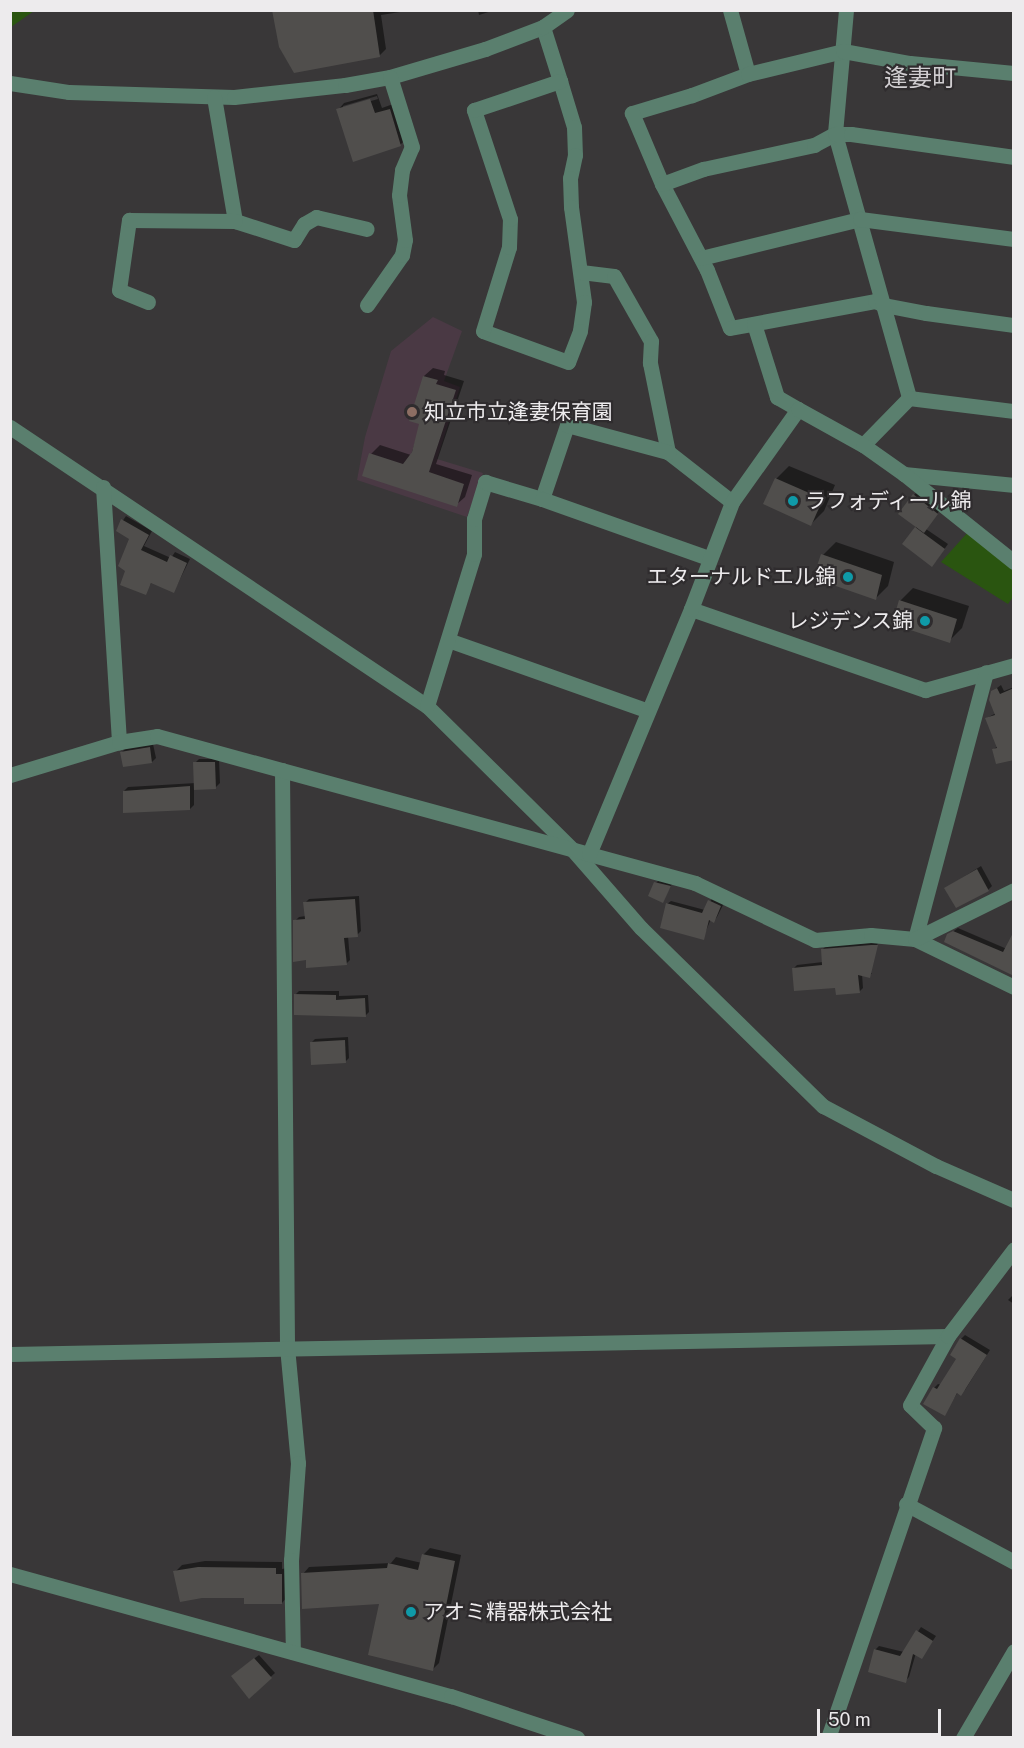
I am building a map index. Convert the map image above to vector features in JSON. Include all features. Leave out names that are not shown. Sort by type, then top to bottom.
[{"type":"street","points":[[10,82],[69,92],[214,97],[300,91],[390,77],[485,49],[543,27],[567,10]]},
{"type":"street","points":[[730,10],[748,74]]},
{"type":"street","points":[[846,10],[835,134],[909,398]]},
{"type":"street","points":[[543,27],[560,81],[574,127],[575,155],[570,178],[571,207],[584,302],[580,331],[568,362],[483,331],[509,247],[510,219],[474,110],[560,81]]},
{"type":"street","points":[[1014,73],[910,63],[843,51],[748,74],[692,95],[632,113],[662,184],[701,258],[730,328],[875,301],[884,305],[1014,325]]},
{"type":"street","points":[[367,305],[402,255],[405,240],[399,195],[402,170],[412,147],[390,77]]},
{"type":"street","points":[[214,97],[235,221]]},
{"type":"street","points":[[662,184],[703,169],[813,145],[835,134],[851,134],[1014,156]]},
{"type":"street","points":[[148,302],[119,290],[129,220],[235,221],[294,240],[304,224],[316,217],[367,228]]},
{"type":"street","points":[[701,258],[860,219],[1014,239]]},
{"type":"street","points":[[581,272],[614,276],[651,341],[650,363],[668,452]]},
{"type":"street","points":[[754,324],[777,397],[863,445],[904,474],[1014,562]]},
{"type":"street","points":[[909,398],[1014,411]]},
{"type":"street","points":[[863,445],[909,398]]},
{"type":"street","points":[[589,854],[732,502],[798,409]]},
{"type":"street","points":[[542,499],[567,425],[668,452],[732,502]]},
{"type":"street","points":[[10,427],[103,487],[427,706],[572,849],[641,928],[823,1106],[936,1166],[1014,1200]]},
{"type":"street","points":[[904,474],[1014,485]]},
{"type":"street","points":[[427,706],[474,554],[474,519],[485,482],[542,499],[709,558]]},
{"type":"street","points":[[103,487],[119,742]]},
{"type":"street","points":[[690,609],[925,690],[1014,665]]},
{"type":"street","points":[[448,640],[648,711]]},
{"type":"street","points":[[915,939],[986,672]]},
{"type":"street","points":[[10,775],[119,742],[157,736],[695,883],[815,940],[871,935],[915,939],[1014,987]]},
{"type":"street","points":[[282,770],[287,1347],[298,1463],[291,1560],[293,1652]]},
{"type":"street","points":[[915,939],[1014,890]]},
{"type":"street","points":[[828,1737],[906,1504],[934,1428],[910,1405],[948,1335],[1014,1249]]},
{"type":"street","points":[[10,1354],[948,1335]]},
{"type":"street","points":[[906,1504],[1014,1562]]},
{"type":"street","points":[[12,1577],[451,1696],[577,1737]]},
{"type":"street","points":[[963,1737],[1014,1651]]},
{"type":"shaded area","name":"知立市立逢妻保育園","points":[[433,317],[462,331],[444,381],[460,387],[437,459],[483,473],[467,517],[357,480],[365,437],[391,351]]},
{"type":"green space","points":[[11,10],[34,10],[34,11],[11,27]]},
{"type":"green space","points":[[969,531],[1013,568],[1013,597],[1008,604],[941,562]]},
{"type":"building","points":[[272,10],[373,10],[380,57],[294,73],[279,47]]},
{"type":"building","points":[[370,99],[375,113],[390,109],[401,146],[353,162],[336,109]]},
{"type":"building","points":[[423,376],[438,380],[436,384],[456,390],[429,472],[464,484],[457,507],[362,476],[369,453],[403,464],[412,452],[419,424],[409,421]]},
{"type":"building","name":"ラフォディール錦","points":[[775,478],[823,499],[811,526],[763,504]]},
{"type":"building","points":[[913,494],[938,514],[924,533],[898,514]]},
{"type":"building","points":[[121,519],[149,535],[141,550],[167,562],[170,555],[187,563],[174,593],[151,583],[146,595],[120,585],[125,571],[118,566],[129,539],[116,531]]},
{"type":"building","points":[[915,527],[945,549],[932,567],[902,544]]},
{"type":"building","name":"エターナルドエル錦","points":[[821,554],[882,575],[876,600],[813,578]]},
{"type":"building","name":"レジデンス錦","points":[[899,600],[957,619],[950,643],[892,624]]},
{"type":"building","points":[[997,688],[1000,694],[1014,688],[1014,760],[996,764],[992,749],[997,748],[985,718],[995,715],[989,700],[991,691]]},
{"type":"building","points":[[150,747],[152,763],[123,767],[120,752]]},
{"type":"building","points":[[193,762],[215,762],[216,789],[194,790]]},
{"type":"building","points":[[190,786],[190,810],[123,813],[123,791]]},
{"type":"building","points":[[977,869],[989,891],[956,908],[944,888]]},
{"type":"building","points":[[654,882],[671,886],[663,903],[648,896]]},
{"type":"building","points":[[355,899],[358,937],[344,938],[347,965],[306,968],[306,960],[293,962],[293,920],[305,919],[303,902]]},
{"type":"building","points":[[708,900],[721,906],[714,923],[709,920],[704,940],[660,928],[666,903],[702,913]]},
{"type":"building","points":[[953,931],[1003,952],[1014,931],[1014,976],[944,942],[947,934]]},
{"type":"building","points":[[878,945],[870,978],[858,975],[860,993],[836,995],[835,988],[794,991],[792,968],[822,965],[821,949]]},
{"type":"building","points":[[294,994],[336,995],[336,1000],[365,998],[366,1017],[294,1015]]},
{"type":"building","points":[[345,1040],[346,1063],[311,1065],[310,1042]]},
{"type":"building","points":[[960,1338],[987,1355],[961,1396],[957,1393],[945,1416],[923,1404],[933,1387],[937,1389],[956,1359],[950,1355]]},
{"type":"building","name":"アオミ精器株式会社","points":[[422,1554],[455,1561],[433,1671],[368,1655],[379,1604],[302,1609],[301,1573],[387,1568],[388,1563],[418,1570]]},
{"type":"building","points":[[198,1567],[276,1568],[276,1574],[282,1574],[282,1604],[244,1604],[244,1598],[202,1598],[180,1602],[173,1571]]},
{"type":"building","points":[[916,1630],[933,1641],[922,1659],[913,1654],[906,1683],[868,1672],[874,1649],[900,1656]]},
{"type":"building","points":[[254,1658],[272,1678],[249,1699],[231,1676]]},
{"type":"place","name":"知立市立逢妻保育園","points":[[412,412]]},
{"type":"place","name":"ラフォディール錦","points":[[793,501]]},
{"type":"place","name":"エターナルドエル錦","points":[[848,577]]},
{"type":"place","name":"レジデンス錦","points":[[925,621]]},
{"type":"place","name":"アオミ精器株式会社","points":[[411,1612]]},
{"type":"district","name":"逢妻町","points":[[920,78]]}]
